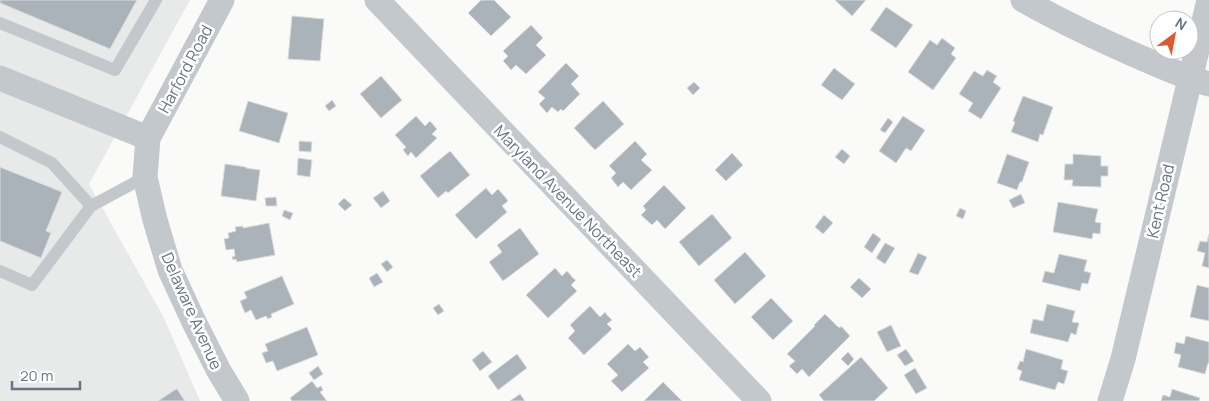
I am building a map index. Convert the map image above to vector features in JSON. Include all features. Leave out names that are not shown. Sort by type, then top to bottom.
[{"type":"street","name":"Harford Road","points":[[148,138],[222,0]]},
{"type":"street","name":"Maryland Avenue Northeast","points":[[377,0],[759,401]]},
{"type":"street","points":[[1023,0],[1050,16],[1199,81]]},
{"type":"street","name":"Kent Road","points":[[1110,401],[1199,81],[1209,0]]},
{"type":"street","points":[[1,81],[148,138]]},
{"type":"street","name":"Delaware Avenue","points":[[148,138],[145,177],[155,220],[170,270],[218,371],[237,401]]},
{"type":"lane","points":[[0,22],[114,70],[156,0]]},
{"type":"lane","points":[[0,137],[52,163],[91,206]]},
{"type":"lane","points":[[0,271],[32,285],[91,206],[145,177]]},
{"type":"shaded area","points":[[0,0],[190,0],[89,184],[164,318],[200,401],[0,401]]},
{"type":"building","points":[[0,0],[137,0],[110,49],[0,3]]},
{"type":"building","points":[[481,0],[494,0],[511,17],[491,36],[468,13]]},
{"type":"building","points":[[835,0],[866,0],[852,16]]},
{"type":"building","points":[[886,7],[913,25],[896,48],[870,30]]},
{"type":"building","points":[[292,16],[324,19],[320,61],[288,59]]},
{"type":"building","points":[[531,25],[543,38],[536,45],[546,55],[526,74],[516,65],[511,70],[503,61],[508,56],[503,51]]},
{"type":"building","points":[[942,38],[955,48],[951,54],[956,58],[933,90],[908,72],[930,40],[937,45]]},
{"type":"building","points":[[566,63],[579,76],[571,84],[580,94],[563,111],[561,109],[558,112],[552,107],[547,113],[539,104],[545,98],[538,92]]},
{"type":"building","points":[[834,68],[855,84],[842,100],[821,85]]},
{"type":"building","points":[[987,70],[997,76],[993,82],[1001,88],[981,119],[968,111],[973,103],[959,94],[974,71],[983,76]]},
{"type":"building","points":[[381,76],[402,100],[381,118],[360,94]]},
{"type":"building","points":[[694,82],[700,88],[693,95],[687,88]]},
{"type":"building","points":[[1023,96],[1053,107],[1043,135],[1040,134],[1038,142],[1011,132],[1015,122],[1013,121]]},
{"type":"building","points":[[332,100],[336,106],[329,111],[325,106]]},
{"type":"building","points":[[248,101],[288,113],[279,143],[239,131]]},
{"type":"building","points":[[603,101],[624,124],[595,150],[574,128]]},
{"type":"building","points":[[416,116],[425,126],[430,121],[437,129],[432,134],[437,138],[416,158],[411,152],[408,156],[403,150],[406,147],[395,135]]},
{"type":"building","points":[[903,116],[925,130],[911,151],[906,148],[896,163],[879,151]]},
{"type":"building","points":[[888,118],[893,122],[885,133],[880,130]]},
{"type":"building","points":[[299,141],[312,142],[311,152],[299,151]]},
{"type":"building","points":[[635,141],[647,154],[641,160],[652,170],[631,190],[623,182],[618,187],[611,178],[616,173],[609,166]]},
{"type":"building","points":[[842,149],[850,156],[844,164],[835,157]]},
{"type":"building","points":[[450,151],[470,175],[448,193],[446,191],[438,198],[420,176]]},
{"type":"building","points":[[732,153],[743,165],[726,181],[715,170]]},
{"type":"building","points":[[1007,154],[1029,162],[1017,190],[997,183]]},
{"type":"building","points":[[1073,154],[1101,156],[1101,166],[1108,166],[1108,176],[1101,176],[1101,187],[1072,186],[1073,180],[1064,180],[1065,164],[1073,164]]},
{"type":"building","points":[[298,158],[312,160],[310,177],[297,175]]},
{"type":"building","points":[[225,164],[260,170],[256,201],[221,196]]},
{"type":"building","points":[[0,167],[62,192],[46,231],[51,233],[41,258],[0,241]]},
{"type":"building","points":[[664,185],[686,208],[665,229],[657,220],[652,225],[641,215],[646,210],[643,206]]},
{"type":"building","points":[[486,188],[492,195],[498,189],[506,198],[508,201],[502,206],[507,212],[476,239],[455,215]]},
{"type":"building","points":[[383,191],[390,201],[381,208],[373,198]]},
{"type":"building","points":[[1021,194],[1025,203],[1013,208],[1009,200]]},
{"type":"building","points":[[276,197],[277,206],[266,206],[265,198]]},
{"type":"building","points":[[344,198],[352,205],[345,211],[338,204]]},
{"type":"building","points":[[1058,202],[1098,209],[1095,222],[1101,223],[1100,234],[1093,233],[1092,239],[1053,232]]},
{"type":"building","points":[[960,208],[966,211],[963,219],[956,216]]},
{"type":"building","points":[[284,210],[293,213],[290,220],[282,216]]},
{"type":"building","points":[[712,214],[732,238],[699,266],[679,242]]},
{"type":"building","points":[[824,215],[833,223],[823,234],[815,227]]},
{"type":"building","points":[[269,223],[275,255],[237,262],[236,259],[233,260],[232,257],[235,256],[234,249],[226,250],[224,239],[229,238],[228,233],[236,231],[235,227],[243,226],[243,228]]},
{"type":"building","points":[[520,228],[539,254],[503,281],[489,262],[502,252],[497,245]]},
{"type":"building","points":[[873,233],[881,239],[872,253],[864,247]]},
{"type":"building","points":[[1209,234],[1209,268],[1202,266],[1205,253],[1197,251],[1200,241],[1207,242]]},
{"type":"building","points":[[885,243],[895,248],[885,264],[876,258]]},
{"type":"building","points":[[745,252],[766,276],[735,304],[714,280]]},
{"type":"building","points":[[918,253],[927,257],[918,275],[909,272]]},
{"type":"building","points":[[1059,254],[1087,260],[1084,271],[1091,273],[1088,284],[1082,283],[1080,291],[1042,282],[1045,271],[1054,273]]},
{"type":"building","points":[[387,260],[393,267],[387,272],[381,264]]},
{"type":"building","points":[[555,268],[562,276],[567,271],[576,280],[571,285],[577,291],[548,318],[526,295]]},
{"type":"building","points":[[377,273],[383,282],[374,287],[369,278]]},
{"type":"building","points":[[282,276],[294,304],[271,314],[272,317],[268,319],[266,316],[256,320],[251,310],[245,313],[240,301],[247,298],[244,292]]},
{"type":"building","points":[[859,278],[871,289],[862,298],[850,287]]},
{"type":"building","points":[[1197,285],[1209,288],[1209,321],[1190,317]]},
{"type":"building","points":[[771,298],[793,321],[773,340],[751,317]]},
{"type":"building","points":[[439,304],[444,311],[438,315],[433,308]]},
{"type":"building","points":[[1047,304],[1075,311],[1072,322],[1079,323],[1076,335],[1071,333],[1068,342],[1030,333],[1033,319],[1043,321]]},
{"type":"building","points":[[590,306],[600,317],[605,312],[612,320],[607,324],[612,329],[584,355],[568,338],[575,331],[570,325]]},
{"type":"building","points":[[825,314],[837,326],[840,328],[841,326],[850,336],[809,377],[802,369],[797,374],[789,366],[795,361],[787,354]]},
{"type":"building","points":[[891,325],[901,346],[887,352],[877,332]]},
{"type":"building","points":[[307,327],[318,355],[277,371],[273,361],[266,363],[262,353],[268,351],[265,344]]},
{"type":"building","points":[[1186,336],[1209,342],[1209,363],[1205,374],[1178,367],[1181,355],[1174,353],[1176,342],[1184,344]]},
{"type":"building","points":[[628,344],[635,351],[640,347],[649,357],[643,362],[649,368],[622,392],[611,381],[618,375],[607,364]]},
{"type":"building","points":[[906,349],[914,361],[905,366],[897,355]]},
{"type":"building","points":[[1026,349],[1063,360],[1061,369],[1068,371],[1064,384],[1058,382],[1055,390],[1019,380],[1022,371],[1017,369],[1020,361],[1023,362]]},
{"type":"building","points":[[483,351],[492,362],[480,371],[472,360]]},
{"type":"building","points":[[848,352],[854,359],[848,366],[841,359]]},
{"type":"building","points":[[517,354],[527,368],[498,390],[488,376]]},
{"type":"building","points":[[861,357],[888,388],[874,401],[824,401],[819,395]]},
{"type":"building","points":[[318,366],[323,374],[314,380],[309,373]]},
{"type":"building","points":[[915,368],[927,388],[916,394],[904,375]]},
{"type":"building","points":[[312,381],[317,388],[321,386],[323,390],[320,392],[327,401],[292,401],[290,398]]},
{"type":"building","points":[[663,382],[682,401],[644,401]]},
{"type":"building","points":[[176,389],[185,401],[158,401]]},
{"type":"building","points":[[1172,389],[1200,398],[1199,401],[1161,401],[1163,395],[1170,397]]},
{"type":"building","points":[[520,394],[525,401],[510,401]]}]
